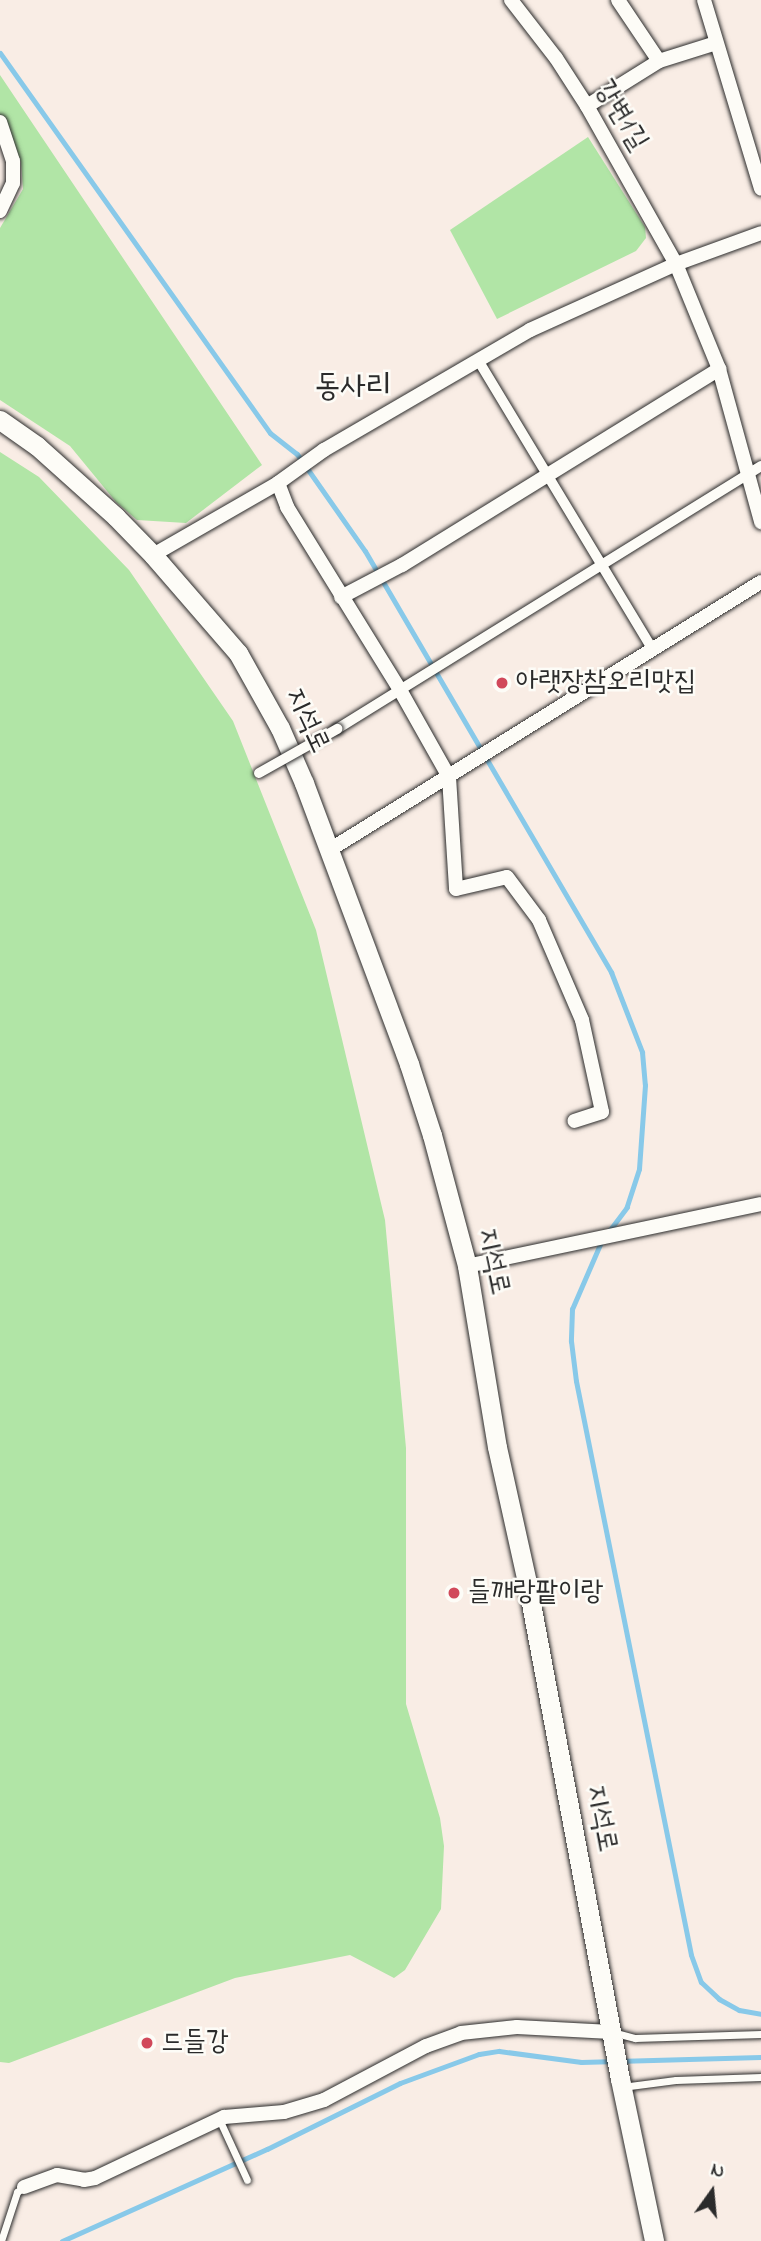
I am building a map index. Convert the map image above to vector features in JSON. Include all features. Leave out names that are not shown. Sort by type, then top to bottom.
[{"type":"main road","name":"지석로","points":[[0,420],[74,477],[153,555],[238,653],[285,739],[331,849],[424,1111],[467,1266],[497,1447],[527,1582],[653,2241]]},
{"type":"street","name":"강변1길","points":[[511,0],[556,58],[587,106],[676,264],[719,369],[755,470],[761,522]]},
{"type":"street","points":[[618,0],[659,61]]},
{"type":"street","points":[[704,0],[761,189]]},
{"type":"street","points":[[587,106],[659,61],[716,43]]},
{"type":"street","points":[[0,122],[13,161],[13,183],[0,211]]},
{"type":"street","points":[[153,555],[278,483],[324,450],[566,311],[676,264],[761,233]]},
{"type":"street","points":[[478,360],[653,650]]},
{"type":"street","points":[[341,597],[402,565],[719,369]]},
{"type":"street","points":[[259,773],[337,729],[755,470]]},
{"type":"street","points":[[278,483],[287,507],[400,690],[449,777],[456,889],[507,877],[539,920],[582,1020],[602,1112],[574,1121]]},
{"type":"street","points":[[331,849],[761,582]]},
{"type":"street","points":[[467,1266],[761,1204]]},
{"type":"street","points":[[24,2187],[57,2175],[95,2178],[219,2118],[284,2112],[324,2100],[426,2046],[461,2033],[517,2026],[612,2034]]},
{"type":"lane","points":[[612,2034],[635,2038],[761,2034]]},
{"type":"lane","points":[[621,2083],[761,2077]]},
{"type":"lane","points":[[219,2118],[246,2178]]},
{"type":"lane","points":[[1,2241],[17,2192],[24,2187]]},
{"type":"green space","points":[[0,75],[262,465],[186,523],[137,520],[116,502],[70,446],[0,400],[0,228],[23,189],[21,162],[0,122]]},
{"type":"green space","points":[[588,137],[645,227],[646,238],[636,251],[497,319],[450,230]]},
{"type":"green space","points":[[0,452],[39,477],[129,570],[233,721],[316,930],[385,1220],[406,1448],[406,1704],[440,1818],[444,1846],[441,1909],[405,1970],[394,1978],[350,1955],[235,1978],[9,2063],[0,2062]]},
{"type":"waterway","points":[[0,53],[270,433],[297,454],[365,551],[611,972],[642,1052],[645,1085],[639,1169],[627,1207],[607,1234]]},
{"type":"waterway","points":[[601,1242],[572,1309],[571,1341],[576,1381],[691,1955],[701,1982],[719,1999],[739,2010],[761,2014]]},
{"type":"waterway","points":[[62,2241],[267,2149],[400,2083],[479,2054],[499,2051],[581,2062],[761,2057]]},
{"type":"place","name":"아랫장참오리맛집","points":[[502,683]]},
{"type":"place","name":"들깨랑팥이랑","points":[[454,1593]]},
{"type":"place","name":"드들강","points":[[147,2043]]},
{"type":"district","name":"동사리","points":[[353,388]]}]
